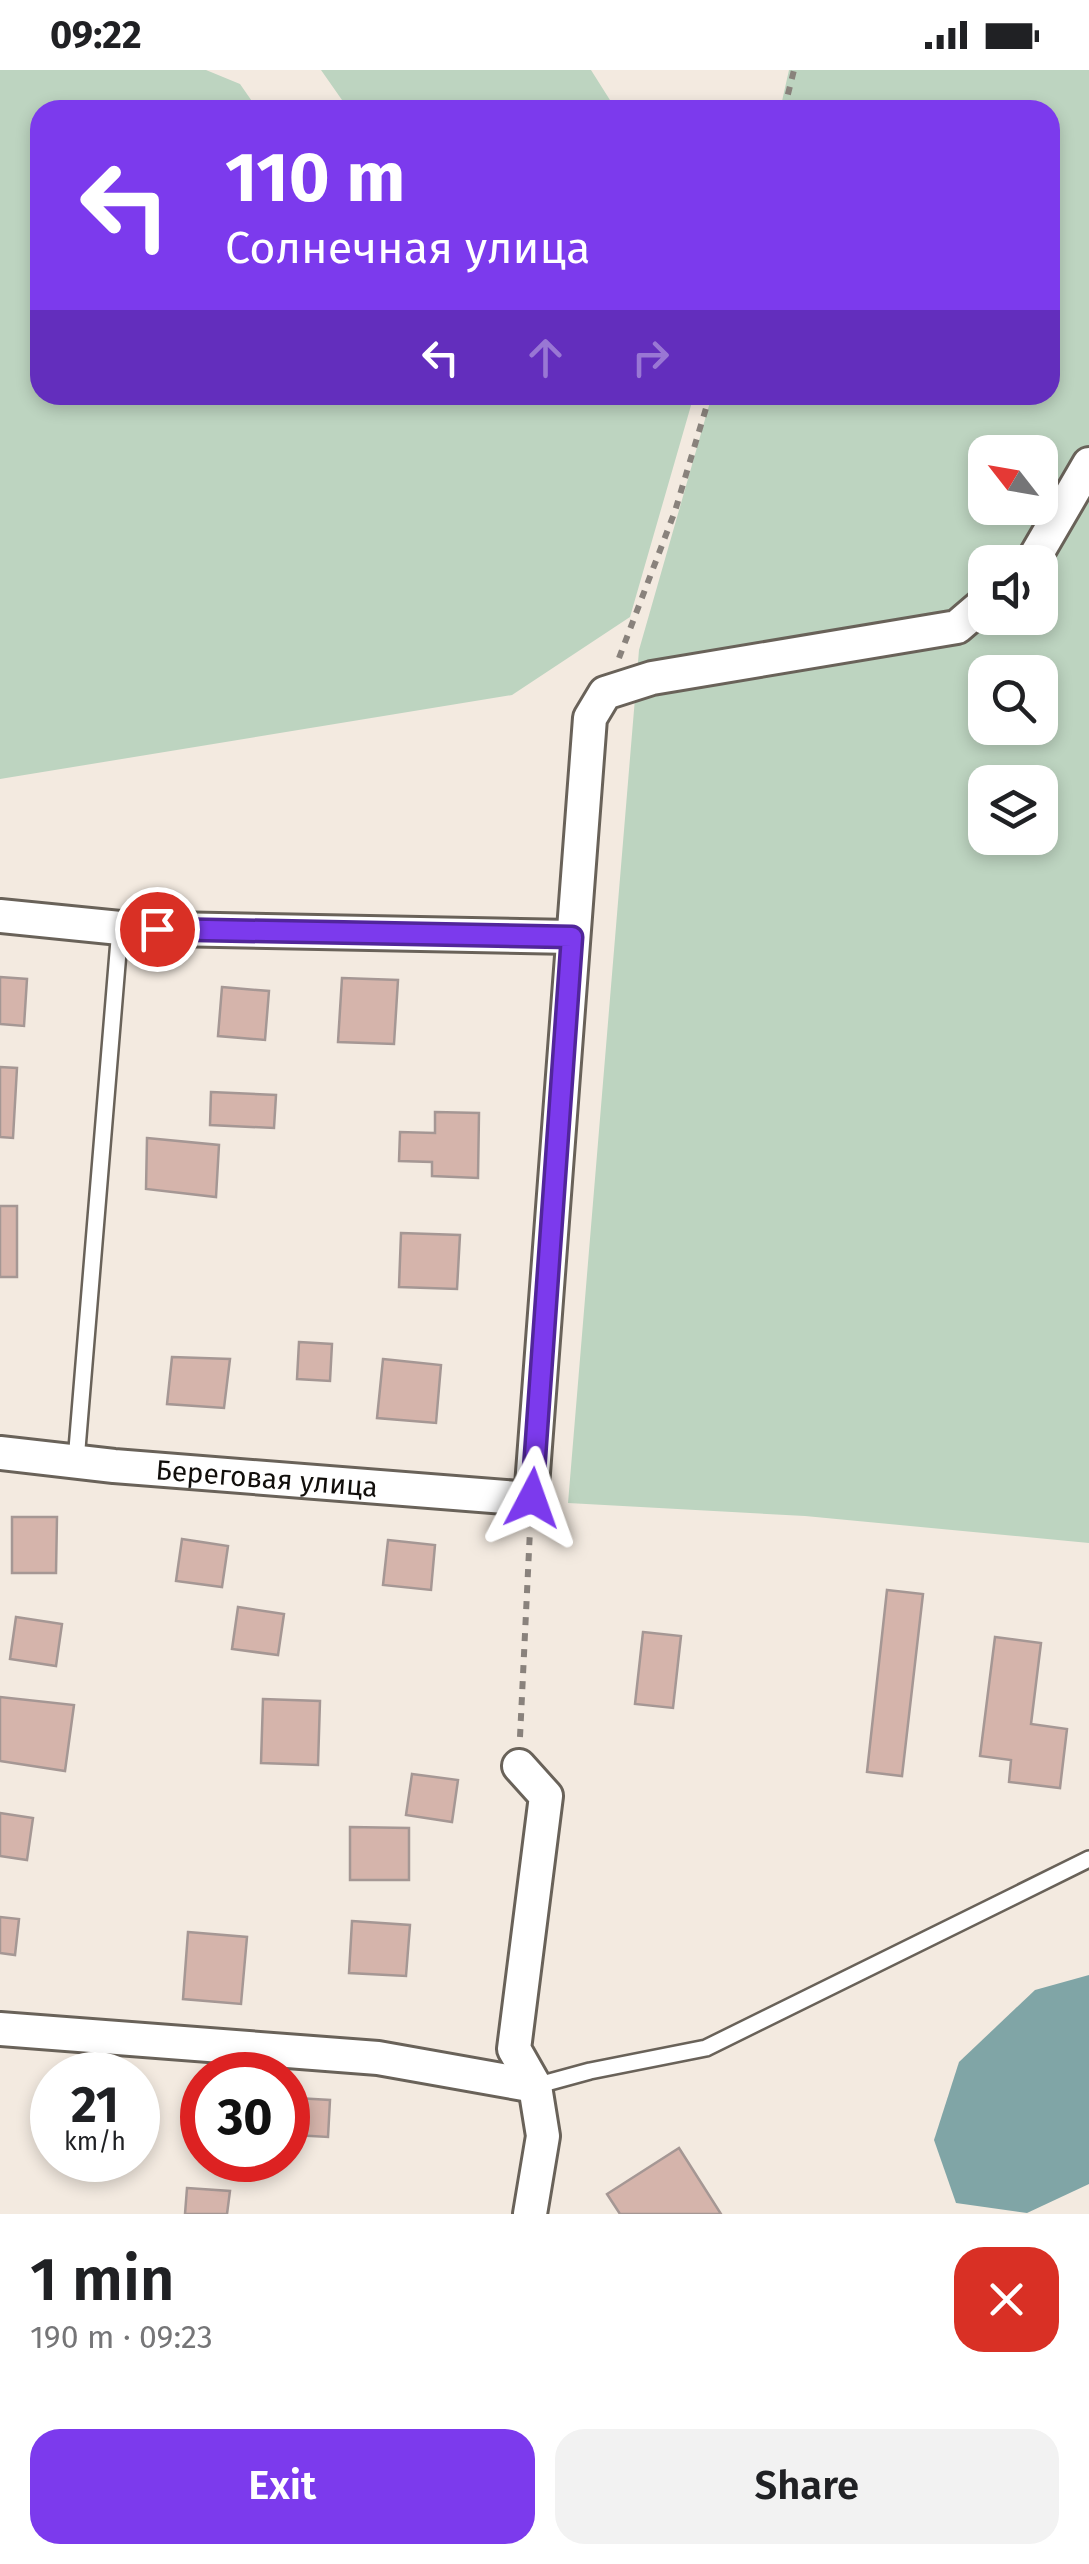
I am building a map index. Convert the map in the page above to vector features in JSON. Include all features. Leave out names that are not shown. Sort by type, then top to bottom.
[{"type":"street","points":[[1042,545],[1089,464]]},
{"type":"street","points":[[532,1498],[590,718],[605,693],[652,678],[957,627],[968,618]]},
{"type":"street","points":[[0,916],[120,928],[572,937]]},
{"type":"street","name":"Береговая улица","points":[[0,1453],[114,1466],[532,1498]]},
{"type":"street","points":[[519,1766],[546,1796],[514,2049],[535,2086],[543,2136],[530,2214]]},
{"type":"street","points":[[0,2029],[378,2058],[535,2086]]},
{"type":"lane","points":[[76,1461],[120,928]]},
{"type":"lane","points":[[535,2086],[706,2048],[1089,1859]]},
{"type":"path","points":[[786,100],[794,70]]},
{"type":"path","points":[[605,693],[674,511],[707,405]]},
{"type":"path","points":[[519,1766],[532,1498]]},
{"type":"green space","points":[[0,70],[206,70],[240,84],[251,100],[30,100],[30,405],[691,405],[630,617],[512,695],[0,779]]},
{"type":"green space","points":[[321,70],[591,70],[610,100],[342,100]]},
{"type":"green space","points":[[789,70],[1089,70],[1089,1543],[805,1516],[568,1503],[639,650],[709,405],[1060,405],[1060,100],[782,100]]},
{"type":"water","points":[[1089,1975],[1089,2184],[1027,2213],[956,2203],[934,2140],[959,2062],[1035,1990]]},
{"type":"building","points":[[0,977],[27,979],[24,1026],[0,1024]]},
{"type":"building","points":[[342,978],[398,980],[394,1044],[338,1042]]},
{"type":"building","points":[[222,987],[269,991],[265,1040],[218,1036]]},
{"type":"building","points":[[0,1067],[17,1068],[13,1138],[0,1137]]},
{"type":"building","points":[[211,1092],[276,1095],[274,1128],[210,1125]]},
{"type":"building","points":[[435,1112],[479,1113],[478,1178],[432,1176],[432,1162],[399,1161],[400,1132],[435,1133]]},
{"type":"building","points":[[147,1138],[219,1145],[216,1197],[146,1189]]},
{"type":"building","points":[[0,1206],[17,1206],[17,1277],[0,1277]]},
{"type":"building","points":[[401,1233],[460,1235],[457,1289],[399,1287]]},
{"type":"building","points":[[299,1342],[332,1344],[330,1381],[297,1379]]},
{"type":"building","points":[[172,1357],[230,1359],[224,1408],[167,1404]]},
{"type":"building","points":[[383,1359],[441,1365],[436,1423],[377,1418]]},
{"type":"building","points":[[12,1517],[57,1517],[56,1573],[12,1573]]},
{"type":"building","points":[[182,1539],[228,1546],[222,1587],[176,1581]]},
{"type":"building","points":[[388,1540],[435,1545],[431,1590],[383,1585]]},
{"type":"building","points":[[887,1590],[923,1594],[902,1776],[867,1772]]},
{"type":"building","points":[[238,1607],[284,1614],[278,1655],[232,1649]]},
{"type":"building","points":[[16,1617],[62,1624],[56,1666],[10,1659]]},
{"type":"building","points":[[643,1632],[681,1636],[673,1708],[635,1704]]},
{"type":"building","points":[[995,1637],[1041,1643],[1031,1724],[1067,1729],[1060,1788],[1009,1782],[1011,1760],[980,1756]]},
{"type":"building","points":[[0,1697],[74,1705],[65,1771],[0,1761]]},
{"type":"building","points":[[263,1699],[320,1701],[318,1765],[261,1763]]},
{"type":"building","points":[[412,1774],[458,1780],[452,1822],[406,1815]]},
{"type":"building","points":[[0,1813],[33,1818],[27,1860],[0,1856]]},
{"type":"building","points":[[350,1827],[409,1828],[409,1880],[350,1880]]},
{"type":"building","points":[[0,1917],[19,1919],[15,1955],[0,1953]]},
{"type":"building","points":[[352,1921],[410,1925],[406,1976],[349,1973]]},
{"type":"building","points":[[188,1932],[247,1937],[241,2004],[183,1999]]},
{"type":"building","points":[[310,2099],[330,2100],[328,2137],[310,2136]]},
{"type":"building","points":[[679,2148],[721,2214],[620,2214],[607,2194]]},
{"type":"building","points":[[187,2188],[230,2191],[227,2214],[185,2214]]},
{"type":"route","points":[[157,929],[572,937],[532,1498]]}]
